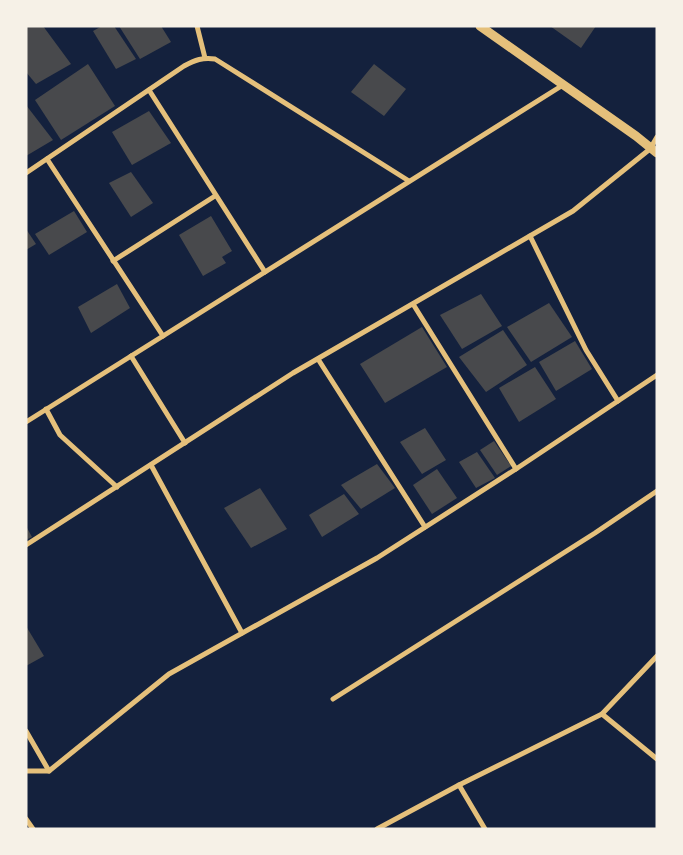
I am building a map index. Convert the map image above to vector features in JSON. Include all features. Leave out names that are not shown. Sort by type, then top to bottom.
[{"type":"street","points":[[197,26],[204,58]]},
{"type":"street","points":[[480,26],[636,136],[653,151]]},
{"type":"street","points":[[26,173],[184,66],[195,60],[216,58],[409,182]]},
{"type":"street","points":[[26,422],[564,85]]},
{"type":"street","points":[[149,90],[265,272]]},
{"type":"street","points":[[26,545],[318,359],[573,210],[653,151],[657,137]]},
{"type":"street","points":[[47,159],[163,336]]},
{"type":"street","points":[[113,261],[216,196]]},
{"type":"street","points":[[530,236],[586,350],[618,401]]},
{"type":"street","points":[[413,304],[516,469]]},
{"type":"street","points":[[131,356],[185,443]]},
{"type":"street","points":[[318,359],[425,527]]},
{"type":"street","points":[[26,771],[50,771],[169,674],[377,558],[516,469],[657,375]]},
{"type":"street","points":[[46,409],[60,435],[117,487]]},
{"type":"street","points":[[151,465],[242,633]]},
{"type":"street","points":[[333,699],[595,533],[657,491]]},
{"type":"street","points":[[377,829],[459,785],[602,714],[657,656]]},
{"type":"street","points":[[602,714],[657,759]]},
{"type":"street","points":[[26,731],[50,771]]},
{"type":"street","points":[[459,785],[486,829]]},
{"type":"street","points":[[26,819],[33,829]]},
{"type":"building","points":[[26,26],[43,26],[71,64],[36,84],[26,72]]},
{"type":"building","points":[[102,26],[114,26],[136,59],[116,69],[93,31]]},
{"type":"building","points":[[119,26],[161,26],[171,42],[140,59]]},
{"type":"building","points":[[550,26],[596,26],[581,48]]},
{"type":"building","points":[[88,64],[115,106],[61,140],[35,100]]},
{"type":"building","points":[[374,64],[406,89],[384,116],[351,92]]},
{"type":"building","points":[[26,105],[53,140],[26,156]]},
{"type":"building","points":[[149,111],[171,143],[132,165],[112,132]]},
{"type":"building","points":[[131,172],[153,203],[131,217],[109,183]]},
{"type":"building","points":[[74,211],[87,232],[49,255],[35,234]]},
{"type":"building","points":[[211,216],[232,251],[222,257],[226,263],[203,276],[179,235]]},
{"type":"building","points":[[26,229],[36,244],[26,250]]},
{"type":"building","points":[[117,284],[130,308],[91,333],[78,307]]},
{"type":"building","points":[[481,294],[502,326],[462,349],[440,315]]},
{"type":"building","points":[[549,303],[572,337],[531,362],[507,327]]},
{"type":"building","points":[[422,327],[447,367],[385,403],[360,364]]},
{"type":"building","points":[[503,330],[527,365],[486,392],[459,357]]},
{"type":"building","points":[[575,341],[592,369],[556,391],[539,362]]},
{"type":"building","points":[[535,367],[556,399],[519,422],[499,388]]},
{"type":"building","points":[[425,428],[446,460],[422,474],[400,442]]},
{"type":"building","points":[[494,441],[511,466],[497,475],[480,450]]},
{"type":"building","points":[[477,452],[495,478],[476,488],[459,462]]},
{"type":"building","points":[[377,464],[395,488],[361,509],[341,485]]},
{"type":"building","points":[[437,469],[457,498],[432,514],[413,485]]},
{"type":"building","points":[[260,488],[287,529],[251,548],[224,508]]},
{"type":"building","points":[[344,494],[359,514],[322,537],[309,515]]},
{"type":"building","points":[[26,526],[32,537],[26,540]]},
{"type":"building","points":[[26,626],[44,656],[26,666]]}]
